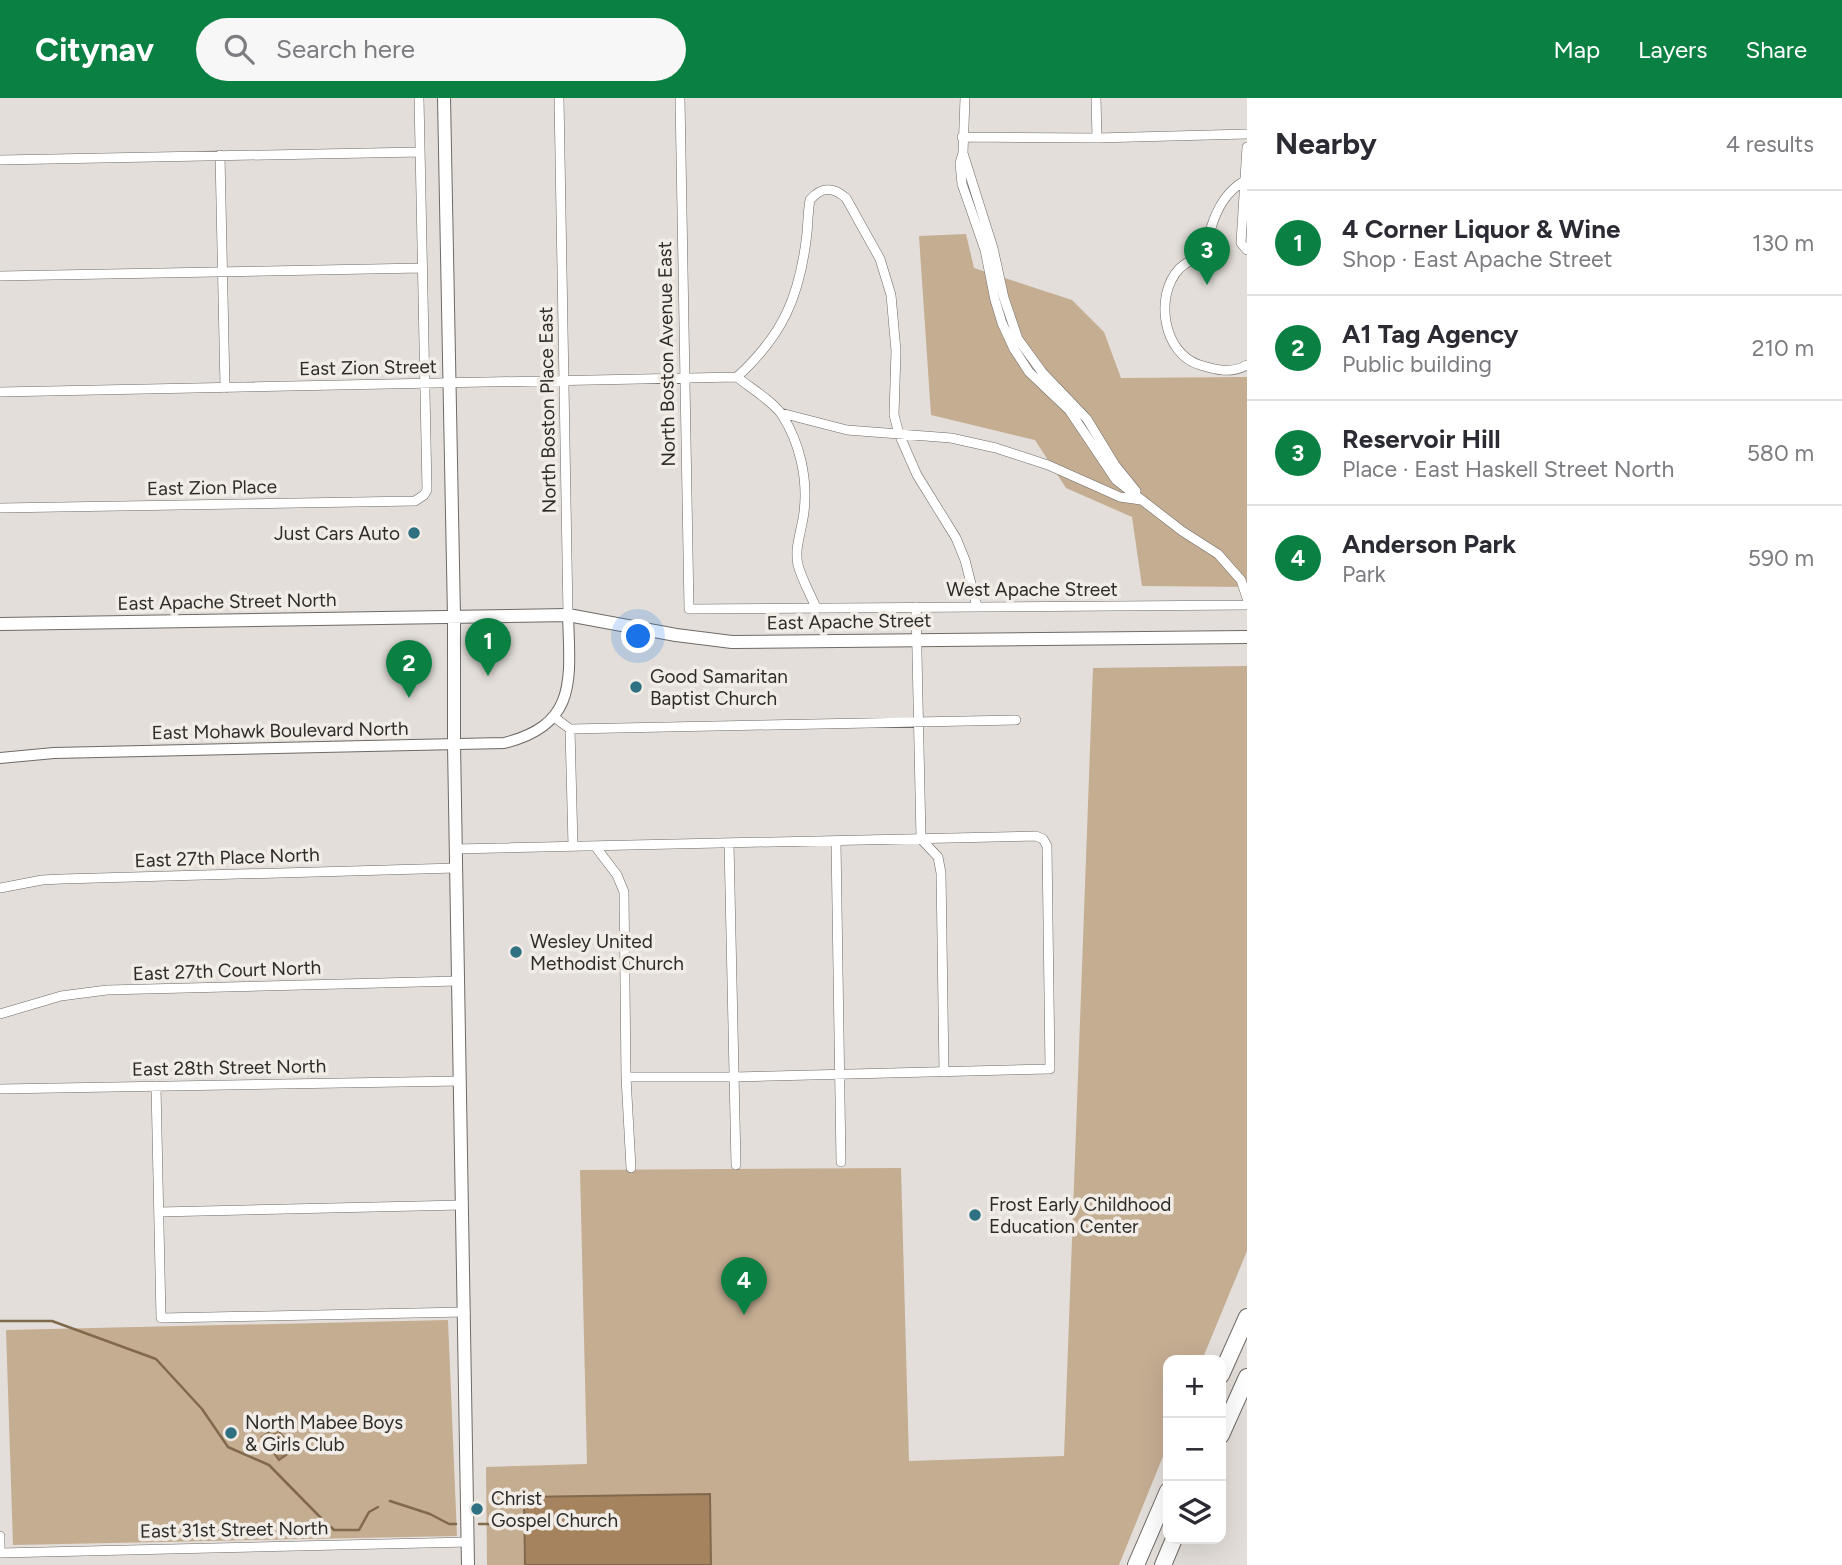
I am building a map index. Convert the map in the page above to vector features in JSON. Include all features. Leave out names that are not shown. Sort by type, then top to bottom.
[{"type":"highway","points":[[1226,1364],[1247,1317]]},
{"type":"highway","points":[[1226,1424],[1247,1377]]},
{"type":"highway","points":[[1136,1565],[1163,1503]]},
{"type":"highway","points":[[1163,1565],[1172,1544]]},
{"type":"main road","points":[[444,98],[468,1565]]},
{"type":"main road","name":"East Apache Street","points":[[454,617],[568,615],[676,635],[732,642],[1247,637]]},
{"type":"main road","name":"East Apache Street North","points":[[0,624],[454,617]]},
{"type":"street","points":[[419,98],[424,384]]},
{"type":"street","name":"North Boston Place East","points":[[554,717],[568,689],[570,674],[559,98]]},
{"type":"street","name":"North Boston Avenue East","points":[[680,98],[689,609]]},
{"type":"street","points":[[965,98],[963,153],[960,163],[962,184],[985,250],[1002,323],[1014,349],[1029,372],[1069,411],[1116,480],[1182,531],[1218,554],[1241,580],[1247,598]]},
{"type":"street","points":[[1096,98],[1097,138]]},
{"type":"street","points":[[962,137],[1097,138],[1247,134]]},
{"type":"street","points":[[1247,147],[1241,243],[1247,250]]},
{"type":"street","points":[[0,160],[420,152]]},
{"type":"street","points":[[220,155],[225,388]]},
{"type":"street","points":[[1244,181],[1236,186],[1217,208],[1203,250],[1180,269],[1170,284],[1166,315],[1168,332],[1176,347],[1195,364],[1223,371],[1247,365]]},
{"type":"street","points":[[977,607],[965,559],[956,537],[917,475],[899,434],[894,415],[896,351],[891,295],[880,259],[846,198],[830,188],[816,194],[810,200],[796,288],[777,335],[737,377],[781,413],[846,430],[899,434],[951,438],[996,448],[1048,465],[1120,497],[1143,500]]},
{"type":"street","points":[[0,276],[422,268]]},
{"type":"street","name":"East Zion Street","points":[[0,392],[737,377]]},
{"type":"street","name":"East Zion Place","points":[[0,508],[415,501],[424,495],[426,489],[424,384]]},
{"type":"street","points":[[781,413],[804,470],[806,491],[797,556],[798,567],[817,610]]},
{"type":"street","name":"West Apache Street","points":[[817,610],[1247,605]]},
{"type":"street","points":[[916,607],[921,839],[938,858],[941,873],[944,1072]]},
{"type":"street","name":"East Apache Street","points":[[689,609],[817,610]]},
{"type":"street","points":[[554,717],[570,729],[1016,720]]},
{"type":"street","name":"East Mohawk Boulevard North","points":[[0,758],[54,753],[504,743],[523,739],[537,732],[554,717]]},
{"type":"street","points":[[570,729],[573,846]]},
{"type":"street","points":[[456,849],[1036,836],[1043,839],[1046,846],[1050,1069],[626,1077]]},
{"type":"street","points":[[836,842],[841,1162]]},
{"type":"street","points":[[729,844],[736,1165]]},
{"type":"street","points":[[595,846],[617,875],[624,892],[626,1077],[631,1167]]},
{"type":"street","name":"East 27th Place North","points":[[0,888],[62,879],[456,868]]},
{"type":"street","name":"East 27th Court North","points":[[0,1014],[61,996],[107,990],[458,981]]},
{"type":"street","name":"East 28th Street North","points":[[0,1090],[460,1081]]},
{"type":"street","points":[[156,1086],[161,1318],[465,1312]]},
{"type":"street","points":[[159,1212],[462,1205]]},
{"type":"street","points":[[0,1536],[0,1553]]},
{"type":"street","name":"East 31st Street North","points":[[0,1553],[468,1542]]},
{"type":"shaded area","points":[[966,234],[974,268],[1072,300],[1104,332],[1121,378],[1247,377],[1247,587],[1142,586],[1132,517],[1066,488],[1035,440],[931,415],[919,236]]},
{"type":"shaded area","points":[[1247,666],[1247,1251],[1204,1355],[1163,1355],[1163,1456],[1119,1565],[487,1565],[486,1467],[587,1464],[580,1170],[901,1168],[909,1461],[1064,1456],[1093,668]]},
{"type":"shaded area","name":"North Mabee Boys & Girls Club","points":[[448,1320],[457,1536],[13,1545],[6,1330]]},
{"type":"shaded area","points":[[276,1427],[293,1450],[279,1460],[262,1437]]},
{"type":"shaded area","points":[[710,1494],[711,1565],[525,1565],[524,1497]]},
{"type":"waterway","points":[[0,1321],[52,1321],[156,1359],[202,1409],[228,1447],[269,1465],[321,1518]]},
{"type":"waterway","points":[[390,1501],[430,1514],[449,1524],[456,1524]]},
{"type":"waterway","points":[[331,1527],[334,1530],[359,1530],[369,1512],[378,1507]]},
{"type":"waterway","points":[[479,1524],[526,1524]]},
{"type":"place","name":"Reservoir Hill","points":[[1207,285]]},
{"type":"place","name":"Just Cars Auto","points":[[414,533]]},
{"type":"place","name":"4 Corner Liquor & Wine","points":[[488,676]]},
{"type":"place","name":"Good Samaritan Baptist Church","points":[[636,687]]},
{"type":"place","name":"A1 Tag Agency","points":[[409,698]]},
{"type":"place","name":"Wesley United Methodist Church","points":[[516,952]]},
{"type":"place","name":"Frost Early Childhood Education Center","points":[[975,1215]]},
{"type":"place","name":"Anderson Park","points":[[744,1315]]},
{"type":"place","name":"North Mabee Boys & Girls Club","points":[[231,1433]]},
{"type":"place","name":"Christ Gospel Church","points":[[477,1509]]}]
